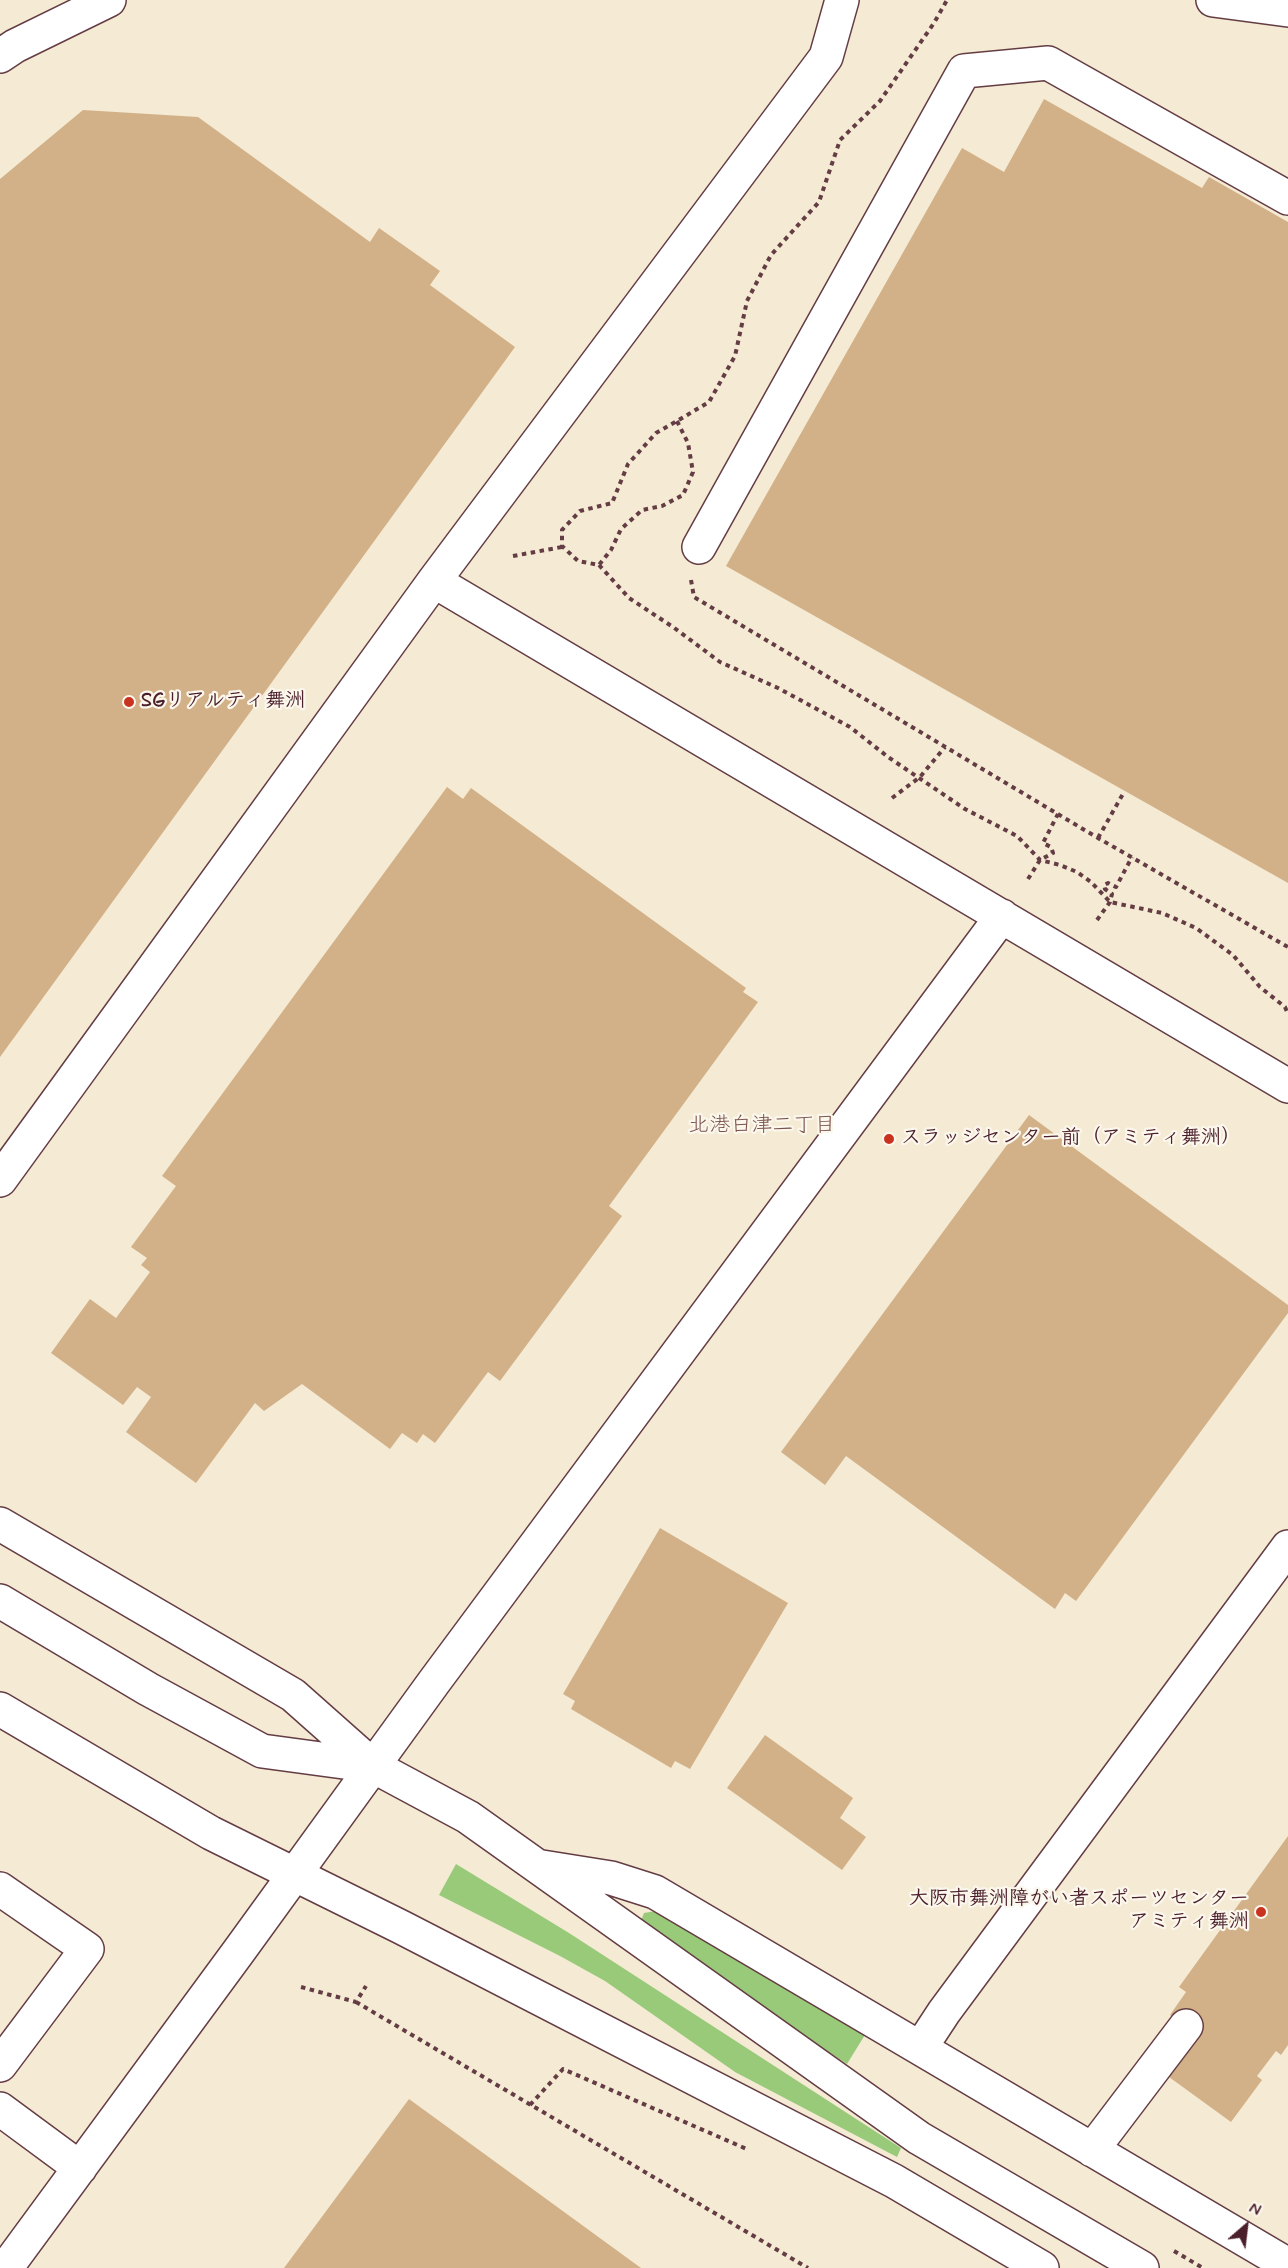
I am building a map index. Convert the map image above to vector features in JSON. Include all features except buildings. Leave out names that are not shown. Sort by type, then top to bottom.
[{"type":"street","points":[[0,56],[15,46],[109,0]]},
{"type":"street","points":[[0,1180],[434,581],[826,57],[842,0]]},
{"type":"street","points":[[1213,0],[1288,10]]},
{"type":"street","points":[[699,547],[964,71],[1048,63],[1288,198]]},
{"type":"street","points":[[434,581],[1288,1086]]},
{"type":"street","points":[[6,2268],[373,1766],[1002,916]]},
{"type":"street","points":[[0,1524],[293,1695],[373,1766],[468,1817],[919,2138],[1142,2268]]},
{"type":"street","points":[[921,2047],[951,2003],[1288,1547]]},
{"type":"street","points":[[0,1601],[148,1689],[262,1751],[373,1766]]},
{"type":"street","points":[[2,1713],[211,1833],[401,1927],[894,2181],[1042,2268]]},
{"type":"street","points":[[535,1866],[612,1878],[655,1892],[1288,2265]]},
{"type":"street","points":[[0,1889],[87,1949],[0,2065]]},
{"type":"street","points":[[1092,2150],[1186,2026]]},
{"type":"street","points":[[1,2111],[80,2168]]},
{"type":"path","points":[[946,0],[934,23],[880,101],[840,140],[819,202],[771,255],[747,301],[735,356],[708,402],[656,433],[628,464],[612,503],[580,512],[562,530],[562,546],[578,561],[599,566],[629,598],[720,662],[778,688],[850,727],[888,757],[965,809],[1017,836],[1041,860],[1060,865],[1091,882],[1110,902],[1162,913],[1196,927],[1233,956],[1260,987],[1285,1007],[1288,1014]]},
{"type":"path","points":[[599,566],[611,550],[621,529],[642,510],[662,506],[683,495],[693,472],[688,443],[677,421]]},
{"type":"path","points":[[513,556],[562,546]]},
{"type":"path","points":[[699,547],[689,569],[694,597],[1098,838],[1288,947]]},
{"type":"path","points":[[892,798],[920,777],[945,747]]},
{"type":"path","points":[[1098,838],[1124,792]]},
{"type":"path","points":[[1028,879],[1041,860],[1053,853],[1051,847],[1043,843],[1058,814]]},
{"type":"path","points":[[1097,920],[1110,902],[1112,894],[1105,889],[1104,885],[1108,883],[1116,887],[1132,857]]},
{"type":"path","points":[[356,2002],[366,1986]]},
{"type":"path","points":[[301,1987],[356,2002],[808,2268]]},
{"type":"path","points":[[530,2105],[563,2069],[760,2154]]},
{"type":"green space","points":[[456,1864],[569,1933],[901,2148],[897,2157],[735,2072],[605,1981],[439,1895]]},
{"type":"green space","points":[[656,1911],[868,2030],[847,2064],[645,1934],[640,1923],[644,1913]]},
{"type":"place","name":"SGリアルティ舞洲","points":[[129,702]]},
{"type":"place","name":"スラッジセンター前（アミティ舞洲）","points":[[889,1139]]},
{"type":"place","name":"大阪市舞洲障がい者スポーツセンター アミティ舞洲","points":[[1261,1912]]},
{"type":"district","name":"北港白津二丁目","points":[[762,1127]]}]
